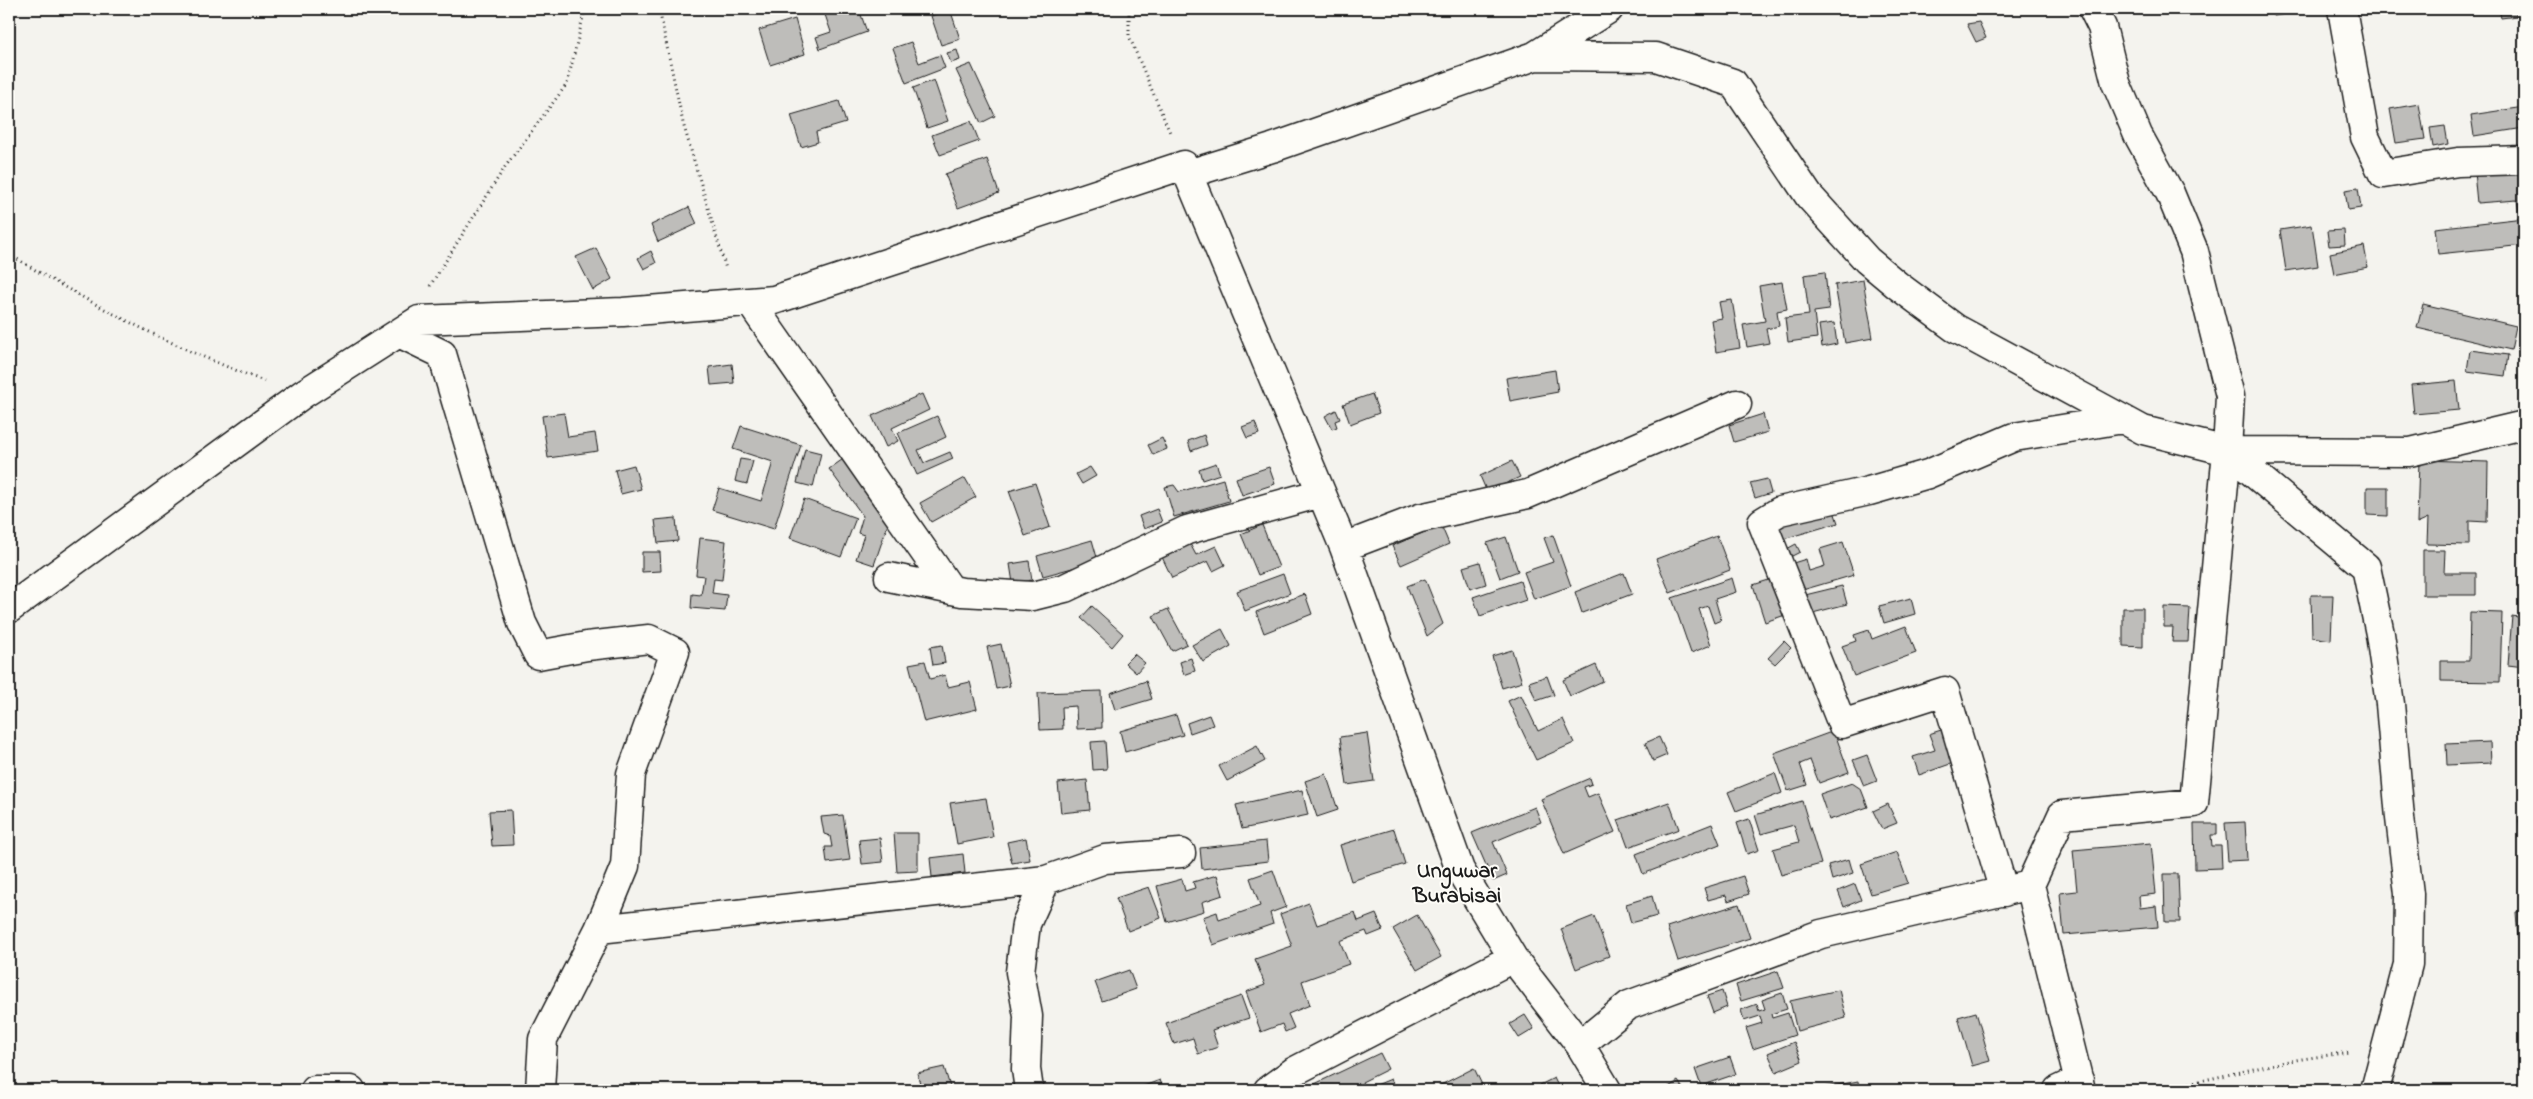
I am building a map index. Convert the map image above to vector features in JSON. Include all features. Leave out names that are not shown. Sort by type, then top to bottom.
[{"type":"street","points":[[9,609],[302,394],[419,320],[623,312],[774,300],[1186,170],[1272,148],[1535,56],[1609,9]]},
{"type":"street","points":[[1580,1045],[1629,1005],[1821,934],[2017,888],[2062,815],[2194,803],[2227,451],[2230,396],[2194,251],[2170,193],[2138,136],[2116,84],[2102,27],[2093,9]]},
{"type":"street","points":[[2342,9],[2365,137],[2383,174],[2458,162],[2524,160]]},
{"type":"street","points":[[1535,56],[1656,57],[1733,83],[1809,196],[1867,260],[1955,328],[2143,430],[2227,451],[2410,452],[2524,425]]},
{"type":"street","points":[[1186,170],[1344,547],[1460,870],[1513,958],[1580,1045],[1607,1090]]},
{"type":"street","points":[[743,303],[951,590]]},
{"type":"street","points":[[399,333],[442,354],[522,623],[538,655],[587,646],[649,639],[676,652],[631,774],[625,866],[599,929],[543,1039],[540,1090]]},
{"type":"street","points":[[1344,547],[1420,518],[1528,494],[1737,404]]},
{"type":"street","points":[[2072,1087],[2017,888],[1946,691],[1842,724],[1762,522],[1780,511],[1928,474],[2014,437],[2123,419]]},
{"type":"street","points":[[2227,451],[2366,567],[2380,634],[2390,704],[2409,894],[2408,964],[2382,1056],[2376,1090]]},
{"type":"street","points":[[889,578],[951,590],[1033,596],[1065,588],[1187,530],[1321,493]]},
{"type":"street","points":[[599,929],[1046,880],[1105,859],[1181,853]]},
{"type":"street","points":[[1029,1090],[1026,1069],[1028,1016],[1020,972],[1026,924],[1046,880]]},
{"type":"street","points":[[1268,1090],[1293,1072],[1513,958]]},
{"type":"street","points":[[315,1090],[351,1090]]},
{"type":"path","points":[[399,333],[505,167],[567,84],[586,9]]},
{"type":"path","points":[[659,9],[683,124],[743,303]]},
{"type":"path","points":[[1129,9],[1129,36],[1186,170]]},
{"type":"path","points":[[9,254],[116,317],[226,367],[302,394]]},
{"type":"path","points":[[2160,1090],[2289,1061],[2347,1052],[2382,1056]]},
{"type":"building","points":[[823,9],[859,9],[867,32],[820,49],[816,37],[831,32]]},
{"type":"building","points":[[950,9],[960,39],[941,45],[931,16]]},
{"type":"building","points":[[2273,9],[2315,9],[2274,16]]},
{"type":"building","points":[[2499,9],[2516,9],[2517,16],[2501,18]]},
{"type":"building","points":[[795,19],[805,54],[770,65],[759,30]]},
{"type":"building","points":[[1979,22],[1986,38],[1976,42],[1967,24]]},
{"type":"building","points":[[911,42],[919,63],[940,55],[945,68],[906,83],[893,48]]},
{"type":"building","points":[[957,50],[960,60],[951,63],[947,53]]},
{"type":"building","points":[[971,64],[995,116],[981,123],[956,70]]},
{"type":"building","points":[[934,80],[948,121],[927,128],[913,88]]},
{"type":"building","points":[[839,101],[846,123],[816,132],[818,142],[801,147],[791,115]]},
{"type":"building","points":[[2419,104],[2425,139],[2396,143],[2390,109]]},
{"type":"building","points":[[2524,107],[2524,128],[2474,136],[2471,115]]},
{"type":"building","points":[[971,121],[979,141],[940,155],[932,135]]},
{"type":"building","points":[[2445,126],[2448,144],[2433,147],[2430,128]]},
{"type":"building","points":[[987,159],[999,193],[958,208],[945,174]]},
{"type":"building","points":[[2524,167],[2524,212],[2519,212],[2517,200],[2477,203],[2474,172]]},
{"type":"building","points":[[2358,188],[2361,208],[2348,210],[2345,190]]},
{"type":"building","points":[[689,207],[697,224],[658,242],[651,225]]},
{"type":"building","points":[[2524,218],[2524,245],[2438,254],[2435,228]]},
{"type":"building","points":[[2312,225],[2318,266],[2286,271],[2280,230]]},
{"type":"building","points":[[2344,230],[2345,245],[2329,246],[2327,231]]},
{"type":"building","points":[[2364,246],[2368,267],[2334,274],[2330,253]]},
{"type":"building","points":[[596,248],[612,279],[593,290],[576,257]]},
{"type":"building","points":[[651,251],[656,263],[644,269],[638,258]]},
{"type":"building","points":[[1825,272],[1829,310],[1814,312],[1817,338],[1788,342],[1785,318],[1809,315],[1804,275]]},
{"type":"building","points":[[1863,280],[1873,338],[1845,343],[1835,285]]},
{"type":"building","points":[[1782,282],[1787,309],[1777,311],[1779,326],[1766,329],[1769,343],[1747,347],[1743,325],[1765,321],[1759,286]]},
{"type":"building","points":[[1732,300],[1740,348],[1716,352],[1711,320],[1722,318],[1719,302]]},
{"type":"building","points":[[2423,304],[2516,326],[2511,350],[2417,328]]},
{"type":"building","points":[[1834,323],[1837,344],[1822,347],[1819,325]]},
{"type":"building","points":[[2470,350],[2508,355],[2505,376],[2467,371]]},
{"type":"building","points":[[732,364],[734,383],[711,385],[709,367]]},
{"type":"building","points":[[1555,370],[1558,392],[1510,401],[1506,378]]},
{"type":"building","points":[[2456,381],[2459,410],[2414,414],[2411,385]]},
{"type":"building","points":[[922,394],[929,410],[892,428],[898,441],[886,447],[872,416]]},
{"type":"building","points":[[1372,394],[1379,413],[1350,424],[1343,404]]},
{"type":"building","points":[[1336,410],[1340,419],[1335,421],[1337,427],[1332,429],[1325,416]]},
{"type":"building","points":[[564,413],[568,437],[595,433],[598,451],[548,458],[542,416]]},
{"type":"building","points":[[1763,414],[1768,432],[1734,442],[1729,425]]},
{"type":"building","points":[[937,416],[946,437],[918,450],[924,463],[950,452],[953,459],[917,475],[898,433]]},
{"type":"building","points":[[1255,422],[1259,434],[1247,438],[1242,427]]},
{"type":"building","points":[[741,426],[801,445],[774,529],[712,510],[719,488],[761,501],[773,462],[733,449]]},
{"type":"building","points":[[1204,435],[1207,445],[1191,451],[1188,441]]},
{"type":"building","points":[[1162,438],[1167,449],[1153,455],[1148,445]]},
{"type":"building","points":[[805,449],[821,453],[813,487],[797,483]]},
{"type":"building","points":[[846,457],[890,518],[874,565],[856,559],[864,535],[858,533],[863,516],[829,469]]},
{"type":"building","points":[[740,459],[753,461],[747,484],[735,481]]},
{"type":"building","points":[[2419,460],[2488,462],[2487,522],[2469,521],[2469,545],[2427,544],[2428,518],[2417,523]]},
{"type":"building","points":[[1512,461],[1520,477],[1487,492],[1480,476]]},
{"type":"building","points":[[1216,463],[1220,474],[1202,480],[1199,469]]},
{"type":"building","points":[[634,465],[641,489],[621,494],[615,470]]},
{"type":"building","points":[[1090,467],[1096,476],[1082,484],[1076,474]]},
{"type":"building","points":[[1269,467],[1275,484],[1242,495],[1236,478]]},
{"type":"building","points":[[965,478],[976,497],[931,522],[920,503]]},
{"type":"building","points":[[1223,479],[1229,501],[1174,517],[1165,487],[1174,485],[1179,492]]},
{"type":"building","points":[[1767,479],[1771,493],[1755,498],[1750,483]]},
{"type":"building","points":[[1035,483],[1050,527],[1025,536],[1009,491]]},
{"type":"building","points":[[2367,487],[2388,487],[2388,516],[2367,515]]},
{"type":"building","points":[[804,499],[856,518],[841,557],[790,538]]},
{"type":"building","points":[[1833,508],[1838,523],[1780,540],[1776,525]]},
{"type":"building","points":[[1157,509],[1162,522],[1144,529],[1139,516]]},
{"type":"building","points":[[676,518],[678,541],[658,543],[655,520]]},
{"type":"building","points":[[1262,525],[1279,567],[1258,575],[1241,534]]},
{"type":"building","points":[[1441,525],[1449,544],[1401,565],[1392,546]]},
{"type":"building","points":[[1553,535],[1571,586],[1534,599],[1524,572],[1553,562],[1544,538]]},
{"type":"building","points":[[1717,536],[1730,570],[1670,593],[1656,559]]},
{"type":"building","points":[[1506,537],[1518,571],[1500,578],[1487,543]]},
{"type":"building","points":[[700,538],[726,541],[722,580],[714,579],[712,593],[727,595],[725,611],[691,608],[692,594],[701,595],[704,576],[696,575]]},
{"type":"building","points":[[1092,540],[1098,561],[1043,576],[1037,556]]},
{"type":"building","points":[[1189,542],[1196,555],[1216,546],[1225,565],[1213,571],[1208,561],[1172,578],[1161,555]]},
{"type":"building","points":[[1843,542],[1854,575],[1799,591],[1790,564],[1806,559],[1809,571],[1825,566],[1820,549]]},
{"type":"building","points":[[1796,544],[1800,552],[1788,558],[1785,550]]},
{"type":"building","points":[[2423,550],[2445,550],[2444,573],[2476,573],[2476,595],[2423,595]]},
{"type":"building","points":[[642,552],[660,552],[661,571],[642,572]]},
{"type":"building","points":[[1029,561],[1032,580],[1013,583],[1010,564]]},
{"type":"building","points":[[1480,562],[1486,584],[1470,589],[1463,567]]},
{"type":"building","points":[[1624,573],[1632,594],[1582,613],[1575,592]]},
{"type":"building","points":[[1283,574],[1290,593],[1245,611],[1237,591]]},
{"type":"building","points":[[1732,578],[1736,592],[1715,599],[1721,620],[1714,623],[1708,606],[1699,609],[1711,645],[1691,653],[1672,598]]},
{"type":"building","points":[[1775,578],[1788,614],[1765,622],[1753,585]]},
{"type":"building","points":[[1425,579],[1443,624],[1427,636],[1407,586]]},
{"type":"building","points":[[1520,581],[1526,600],[1480,616],[1473,597]]},
{"type":"building","points":[[1842,586],[1847,604],[1805,615],[1801,596]]},
{"type":"building","points":[[1305,594],[1312,614],[1264,633],[1256,612]]},
{"type":"building","points":[[2311,595],[2333,595],[2331,640],[2312,637]]},
{"type":"building","points":[[1911,598],[1915,614],[1884,623],[1879,606]]},
{"type":"building","points":[[1092,606],[1123,634],[1112,647],[1081,618]]},
{"type":"building","points":[[2164,607],[2190,608],[2188,642],[2172,642],[2173,627],[2164,627]]},
{"type":"building","points":[[2123,608],[2143,608],[2143,647],[2123,646]]},
{"type":"building","points":[[1168,609],[1187,644],[1172,651],[1153,616]]},
{"type":"building","points":[[2470,612],[2502,613],[2500,682],[2441,681],[2441,661],[2469,661]]},
{"type":"building","points":[[2512,616],[2524,618],[2524,667],[2508,665]]},
{"type":"building","points":[[1906,626],[1916,653],[1854,676],[1842,646],[1856,641],[1854,635],[1869,630],[1872,639]]},
{"type":"building","points":[[1222,629],[1231,646],[1203,662],[1192,645]]},
{"type":"building","points":[[1784,641],[1791,648],[1775,664],[1768,658]]},
{"type":"building","points":[[1001,644],[1010,686],[996,689],[987,647]]},
{"type":"building","points":[[942,645],[945,663],[933,665],[930,647]]},
{"type":"building","points":[[1512,650],[1522,682],[1502,688],[1492,656]]},
{"type":"building","points":[[1134,654],[1145,663],[1136,673],[1125,663]]},
{"type":"building","points":[[1191,658],[1195,671],[1184,675],[1180,662]]},
{"type":"building","points":[[925,661],[930,679],[945,675],[948,687],[970,682],[977,709],[924,722],[909,664]]},
{"type":"building","points":[[1596,665],[1603,681],[1570,696],[1563,680]]},
{"type":"building","points":[[1547,676],[1554,695],[1536,701],[1529,682]]},
{"type":"building","points":[[1146,681],[1152,699],[1115,710],[1110,693]]},
{"type":"building","points":[[1101,691],[1102,728],[1077,729],[1076,706],[1062,707],[1063,729],[1040,730],[1038,693]]},
{"type":"building","points":[[1521,695],[1538,731],[1563,719],[1574,743],[1536,760],[1508,701]]},
{"type":"building","points":[[1176,715],[1183,735],[1125,752],[1120,731]]},
{"type":"building","points":[[1209,715],[1213,725],[1190,733],[1187,723]]},
{"type":"building","points":[[1944,729],[1956,762],[1919,775],[1913,757],[1935,750],[1929,734]]},
{"type":"building","points":[[1834,731],[1849,772],[1819,783],[1810,760],[1800,764],[1807,785],[1788,791],[1774,753]]},
{"type":"building","points":[[1367,733],[1374,781],[1347,785],[1340,737]]},
{"type":"building","points":[[1659,737],[1667,755],[1653,761],[1645,743]]},
{"type":"building","points":[[1105,741],[1107,769],[1093,770],[1091,742]]},
{"type":"building","points":[[2490,742],[2491,763],[2447,765],[2446,744]]},
{"type":"building","points":[[1257,746],[1265,761],[1227,781],[1219,766]]},
{"type":"building","points":[[1867,755],[1877,781],[1864,786],[1853,760]]},
{"type":"building","points":[[1775,773],[1782,793],[1736,811],[1728,792]]},
{"type":"building","points":[[1326,774],[1338,810],[1317,817],[1305,781]]},
{"type":"building","points":[[1590,778],[1592,784],[1584,787],[1588,797],[1598,793],[1615,832],[1564,854],[1541,799]]},
{"type":"building","points":[[1087,780],[1090,810],[1061,813],[1058,783]]},
{"type":"building","points":[[1852,783],[1861,789],[1868,807],[1829,820],[1820,794]]},
{"type":"building","points":[[1302,790],[1308,815],[1242,829],[1236,805]]},
{"type":"building","points":[[986,798],[993,837],[957,844],[950,803]]},
{"type":"building","points":[[1802,801],[1821,864],[1781,875],[1773,849],[1799,842],[1794,825],[1761,834],[1755,815]]},
{"type":"building","points":[[1669,802],[1679,829],[1628,847],[1618,820]]},
{"type":"building","points":[[1888,804],[1897,823],[1882,829],[1873,811]]},
{"type":"building","points":[[1535,807],[1541,822],[1493,842],[1507,875],[1493,881],[1472,833]]},
{"type":"building","points":[[511,810],[513,845],[492,846],[489,811]]},
{"type":"building","points":[[843,815],[850,860],[827,863],[825,847],[832,847],[830,836],[824,834],[821,817]]},
{"type":"building","points":[[1749,819],[1759,850],[1747,854],[1737,823]]},
{"type":"building","points":[[2524,819],[2524,841],[2522,841],[2519,820]]},
{"type":"building","points":[[2245,822],[2247,860],[2228,861],[2225,823]]},
{"type":"building","points":[[1712,824],[1720,844],[1643,874],[1636,854]]},
{"type":"building","points":[[2194,824],[2217,824],[2217,835],[2211,835],[2212,846],[2221,846],[2222,868],[2195,869]]},
{"type":"building","points":[[1394,829],[1405,864],[1351,881],[1340,845]]},
{"type":"building","points":[[894,833],[918,833],[918,871],[897,872]]},
{"type":"building","points":[[880,838],[883,862],[862,864],[859,840]]},
{"type":"building","points":[[1026,838],[1030,860],[1012,863],[1007,842]]},
{"type":"building","points":[[1266,841],[1268,861],[1202,869],[1200,848]]},
{"type":"building","points":[[2151,843],[2156,894],[2139,896],[2140,908],[2156,906],[2158,927],[2064,935],[2060,893],[2077,891],[2073,850]]},
{"type":"building","points":[[1897,852],[1908,883],[1871,894],[1861,864]]},
{"type":"building","points":[[963,854],[965,873],[932,877],[930,858]]},
{"type":"building","points":[[1849,859],[1853,873],[1832,880],[1828,865]]},
{"type":"building","points":[[1273,870],[1286,907],[1270,913],[1273,924],[1213,945],[1203,917],[1217,912],[1219,920],[1260,906],[1250,878]]},
{"type":"building","points":[[2164,874],[2178,874],[2180,922],[2165,922]]},
{"type":"building","points":[[1217,875],[1223,895],[1202,902],[1204,911],[1167,922],[1157,886],[1182,879],[1185,891],[1195,888],[1193,882]]},
{"type":"building","points":[[1743,876],[1749,894],[1728,901],[1726,895],[1708,900],[1704,888]]},
{"type":"building","points":[[1855,884],[1861,900],[1844,907],[1838,891]]},
{"type":"building","points":[[1149,887],[1161,918],[1128,931],[1116,898]]},
{"type":"building","points":[[1652,896],[1657,916],[1631,923],[1626,904]]},
{"type":"building","points":[[1309,903],[1317,925],[1355,912],[1358,921],[1376,914],[1383,930],[1368,936],[1366,931],[1340,941],[1349,964],[1302,981],[1310,1005],[1288,1014],[1294,1028],[1285,1032],[1282,1024],[1261,1032],[1246,992],[1265,985],[1255,959],[1292,946],[1280,914]]},
{"type":"building","points":[[1739,904],[1750,938],[1678,961],[1667,927]]},
{"type":"building","points":[[2524,911],[2524,939],[2518,939],[2516,912]]},
{"type":"building","points":[[1417,915],[1441,957],[1417,970],[1393,929]]},
{"type":"building","points":[[1594,916],[1609,956],[1576,969],[1561,929]]},
{"type":"building","points":[[1129,970],[1136,989],[1102,1001],[1095,982]]},
{"type":"building","points":[[1778,971],[1784,988],[1741,1001],[1736,985]]},
{"type":"building","points":[[1839,990],[1846,1018],[1797,1031],[1790,1001]]},
{"type":"building","points":[[1722,991],[1727,1007],[1713,1013],[1707,996]]},
{"type":"building","points":[[1782,993],[1787,1009],[1771,1014],[1772,1018],[1788,1013],[1795,1035],[1753,1049],[1746,1028],[1762,1023],[1760,1016],[1744,1021],[1741,1010],[1757,1004],[1759,1011],[1765,1009],[1762,1000]]},
{"type":"building","points":[[1241,996],[1249,1018],[1212,1030],[1218,1047],[1198,1054],[1193,1038],[1174,1044],[1166,1023]]},
{"type":"building","points":[[1976,1012],[1990,1061],[1972,1066],[1958,1017]]},
{"type":"building","points":[[1525,1015],[1534,1029],[1519,1038],[1510,1024]]},
{"type":"building","points":[[1794,1042],[1802,1061],[1776,1072],[1768,1053]]},
{"type":"building","points":[[1380,1053],[1388,1069],[1362,1082],[1365,1088],[1360,1090],[1345,1090],[1344,1088],[1338,1090],[1302,1090]]},
{"type":"building","points":[[1730,1057],[1736,1074],[1701,1086],[1695,1069]]},
{"type":"building","points":[[944,1067],[951,1090],[922,1090],[917,1073]]},
{"type":"building","points":[[1474,1068],[1484,1089],[1431,1090]]},
{"type":"building","points":[[1554,1078],[1560,1090],[1542,1090],[1540,1085]]},
{"type":"building","points":[[1391,1079],[1396,1090],[1376,1090],[1374,1086]]},
{"type":"building","points":[[1160,1080],[1164,1090],[1133,1090]]},
{"type":"building","points":[[1678,1081],[1684,1090],[1664,1090]]},
{"type":"building","points":[[1858,1081],[1859,1090],[1817,1089]]},
{"type":"district","name":"Unguwar Burabisai","points":[[1457,882]]}]
